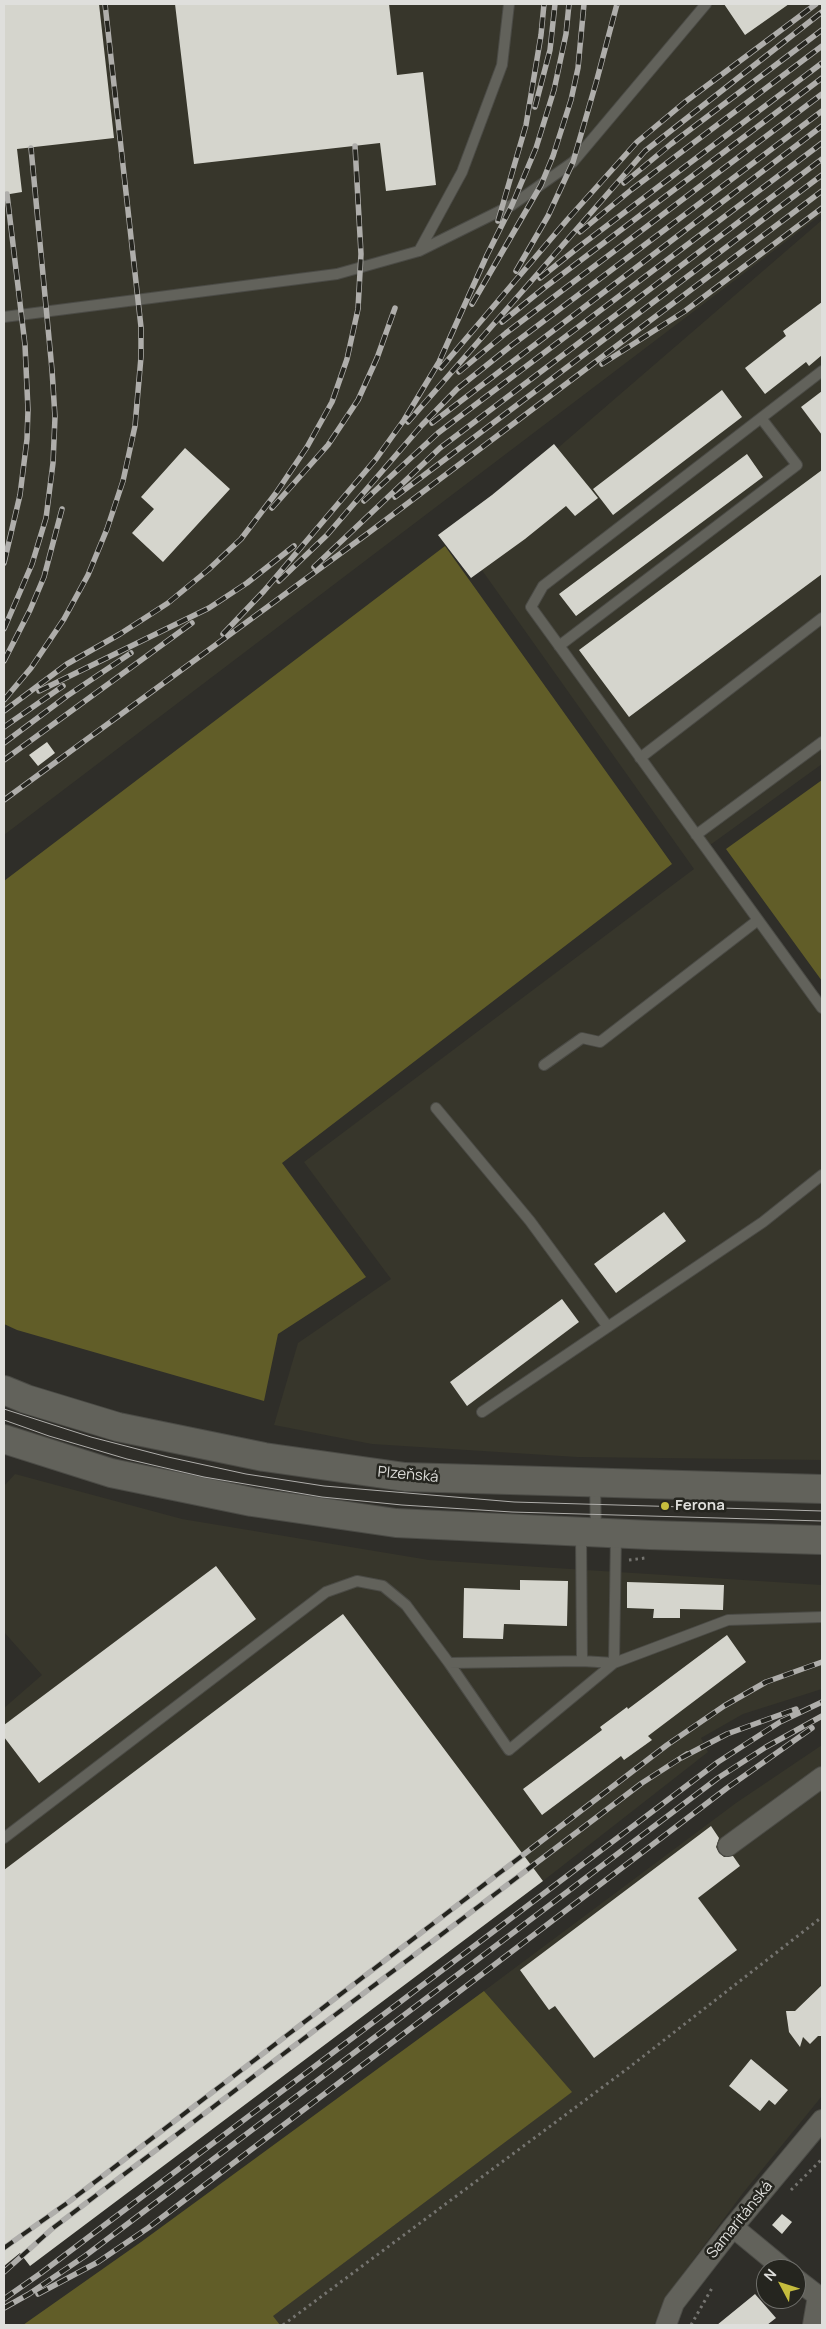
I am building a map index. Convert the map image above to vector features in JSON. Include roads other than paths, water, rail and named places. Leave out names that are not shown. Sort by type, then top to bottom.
[{"type":"main road","name":"Plzeňská","points":[[4,1390],[26,1399],[118,1427],[264,1457],[405,1477],[822,1488]]},
{"type":"main road","points":[[6,1444],[111,1472],[252,1502],[396,1523],[598,1533],[822,1540]]},
{"type":"street","points":[[728,1846],[822,1777]]},
{"type":"street","name":"Samaritánská","points":[[666,2325],[674,2304],[733,2227],[822,2120]]},
{"type":"street","points":[[733,2227],[772,2259]]},
{"type":"street","points":[[806,2286],[820,2296],[813,2325]]},
{"type":"lane","points":[[419,251],[462,172],[502,65],[509,4]]},
{"type":"lane","points":[[4,317],[337,274],[419,251],[512,205],[573,162],[706,4]]},
{"type":"lane","points":[[822,371],[543,586],[531,607],[822,1008]]},
{"type":"lane","points":[[559,646],[797,465],[761,418]]},
{"type":"lane","points":[[640,758],[822,618]]},
{"type":"lane","points":[[696,835],[822,742]]},
{"type":"lane","points":[[544,1066],[582,1038],[600,1042],[758,920]]},
{"type":"lane","points":[[436,1108],[530,1220],[608,1327]]},
{"type":"lane","points":[[482,1412],[763,1222],[822,1175]]},
{"type":"lane","points":[[595,1483],[598,1533],[614,1663]]},
{"type":"lane","points":[[582,1661],[598,1533]]},
{"type":"lane","points":[[4,1838],[326,1592],[357,1581],[383,1586],[406,1606],[449,1663],[509,1750],[614,1663],[728,1620],[822,1617]]},
{"type":"lane","points":[[449,1663],[582,1661],[614,1663]]},
{"type":"tram line","points":[[4,1409],[91,1437],[168,1457],[246,1474],[324,1486],[514,1502],[822,1511]]},
{"type":"tram line","points":[[4,1420],[49,1436],[127,1459],[204,1477],[322,1497],[402,1505],[512,1512],[822,1521]]},
{"type":"railway","points":[[4,700],[31,668],[64,619],[88,575],[107,529],[123,481],[135,426],[141,357],[141,327],[105,4]]},
{"type":"railway","points":[[498,221],[526,125],[541,35],[544,4]]},
{"type":"railway","points":[[535,107],[550,50],[555,4]]},
{"type":"railway","points":[[223,634],[264,591],[376,459],[404,420],[439,362],[487,255],[512,205],[536,148],[554,90],[566,34],[569,4]]},
{"type":"railway","points":[[472,304],[541,185],[553,156],[571,100],[578,68],[584,4]]},
{"type":"railway","points":[[516,271],[548,216],[573,162],[617,4]]},
{"type":"railway","points":[[441,368],[567,220],[637,142],[685,102],[816,4]]},
{"type":"railway","points":[[408,422],[645,151],[822,12]]},
{"type":"railway","points":[[624,183],[671,144],[822,30]]},
{"type":"railway","points":[[580,232],[631,190],[822,46]]},
{"type":"railway","points":[[540,278],[822,63]]},
{"type":"railway","points":[[502,322],[544,288],[822,78]]},
{"type":"railway","points":[[459,372],[506,333],[822,94]]},
{"type":"railway","points":[[279,581],[327,535],[422,425],[457,389],[512,345],[822,111]]},
{"type":"railway","points":[[432,423],[822,126]]},
{"type":"railway","points":[[364,501],[438,433],[822,143]]},
{"type":"railway","points":[[4,711],[67,664],[120,634],[168,603],[208,570],[241,539],[276,493],[307,447],[332,402],[347,359],[358,309],[361,254],[355,146]]},
{"type":"railway","points":[[4,629],[32,564],[46,518],[53,463],[55,417],[52,370],[31,148]]},
{"type":"railway","points":[[314,567],[440,448],[822,159]]},
{"type":"railway","points":[[395,497],[822,175]]},
{"type":"railway","points":[[4,800],[367,534],[822,191]]},
{"type":"railway","points":[[4,563],[20,495],[27,439],[28,410],[25,345],[7,194]]},
{"type":"railway","points":[[602,364],[685,311],[822,208]]},
{"type":"railway","points":[[272,508],[328,445],[358,400],[377,358],[395,308]]},
{"type":"railway","points":[[4,661],[30,610],[44,577],[62,509]]},
{"type":"railway","points":[[39,691],[209,608],[247,583],[294,546]]},
{"type":"railway","points":[[4,760],[192,623]]},
{"type":"railway","points":[[4,743],[67,696],[131,653]]},
{"type":"railway","points":[[4,727],[63,686]]},
{"type":"railway","points":[[4,2248],[70,2201],[667,1745],[724,1706],[766,1682],[822,1662]]},
{"type":"railway","points":[[4,2299],[718,1762],[780,1722],[822,1702]]},
{"type":"railway","points":[[681,1758],[727,1734],[796,1709]]},
{"type":"railway","points":[[4,2308],[29,2294],[85,2256],[718,1778],[766,1747],[822,1716]]},
{"type":"railway","points":[[38,2294],[98,2262],[148,2228],[727,1788],[812,1728]]},
{"type":"railway","points":[[4,2272],[53,2228],[642,1783],[687,1754]]},
{"type":"place","name":"Ferona","points":[[665,1506]]}]
